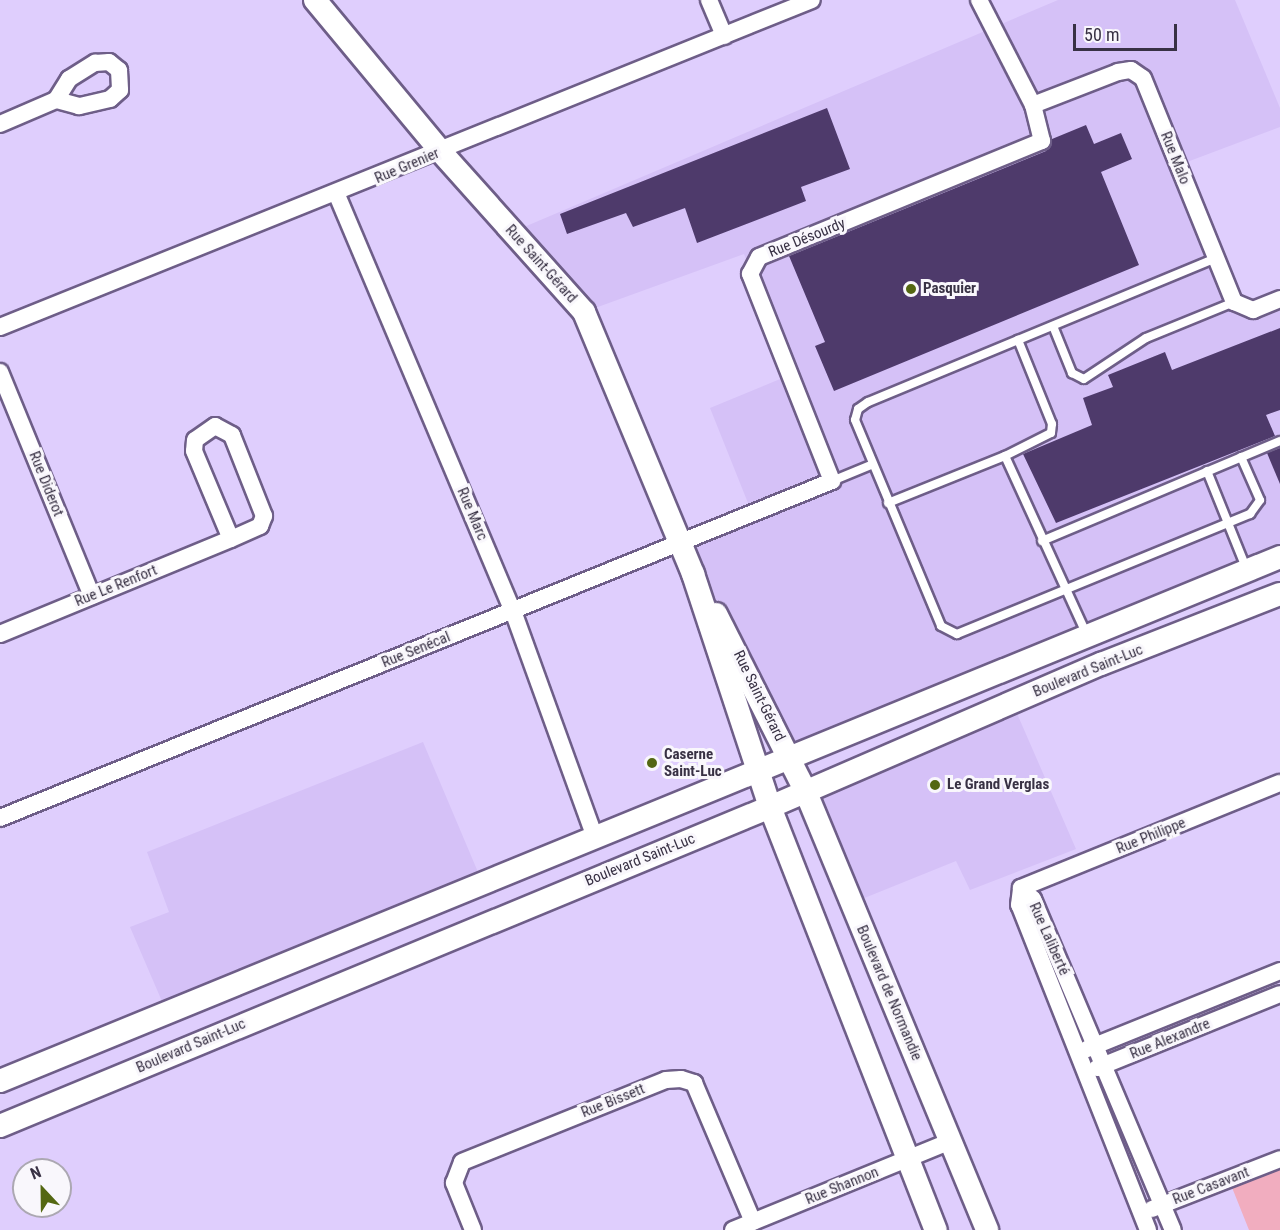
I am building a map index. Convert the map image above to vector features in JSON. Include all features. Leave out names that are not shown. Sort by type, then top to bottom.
[{"type":"street","name":"Rue Saint-Gérard","points":[[315,0],[441,152],[584,312],[693,574],[758,769]]},
{"type":"street","points":[[709,0],[724,36]]},
{"type":"street","name":"Rue Grenier","points":[[0,327],[337,195],[812,0]]},
{"type":"street","points":[[979,0],[1033,105]]},
{"type":"street","name":"Rue Malo","points":[[1033,105],[1118,72],[1131,70],[1143,78],[1234,302]]},
{"type":"street","points":[[0,124],[56,100]]},
{"type":"street","name":"Rue Désourdy","points":[[832,481],[750,274],[759,257],[1042,141],[1033,105]]},
{"type":"street","name":"Rue Marc","points":[[337,195],[513,611],[594,838]]},
{"type":"street","points":[[1234,302],[1253,310],[1280,299]]},
{"type":"street","name":"Rue Diderot","points":[[0,372],[92,596]]},
{"type":"street","name":"Rue Le Renfort","points":[[0,634],[231,539],[260,526],[264,516],[232,435],[215,426],[195,440],[194,451],[231,539]]},
{"type":"street","name":"Rue Senécal","points":[[0,818],[832,481]]},
{"type":"street","points":[[0,1081],[1280,557]]},
{"type":"street","name":"Rue Saint-Gérard","points":[[693,574],[743,660],[789,757]]},
{"type":"street","name":"Boulevard Saint-Luc","points":[[0,1126],[770,807],[1101,664],[1280,594]]},
{"type":"street","points":[[1087,635],[1101,664]]},
{"type":"street","name":"Boulevard de Normandie","points":[[789,757],[805,790],[987,1230]]},
{"type":"street","points":[[758,769],[770,807],[936,1230]]},
{"type":"street","name":"Rue Philippe","points":[[1021,888],[1280,783]]},
{"type":"street","name":"Rue Laliberté","points":[[1021,888],[1033,899],[1088,1049],[1088,1071],[1148,1230]]},
{"type":"street","name":"Rue Alexandre","points":[[1088,1049],[1280,971]]},
{"type":"street","points":[[1243,986],[1252,1006]]},
{"type":"street","name":"Rue Alexandre","points":[[1088,1071],[1280,994]]},
{"type":"street","name":"Rue Laliberté","points":[[1088,1049],[1105,1065],[1173,1230]]},
{"type":"street","name":"Rue Bissett","points":[[473,1230],[454,1183],[462,1162],[666,1080],[681,1078],[694,1083],[753,1222]]},
{"type":"street","name":"Rue Shannon","points":[[733,1230],[951,1141]]},
{"type":"street","name":"Rue Casavant","points":[[1142,1213],[1280,1159]]},
{"type":"lane","points":[[1216,258],[858,409],[858,434],[948,633],[957,634],[1257,510],[1260,500],[1241,457]]},
{"type":"lane","points":[[1053,326],[1072,373],[1084,379],[1146,338],[1234,302]]},
{"type":"lane","points":[[888,503],[1005,456],[1051,433],[1052,424],[1018,340]]},
{"type":"lane","points":[[1042,541],[1280,441]]},
{"type":"lane","points":[[1005,456],[1087,635]]},
{"type":"lane","points":[[832,481],[872,465]]},
{"type":"lane","points":[[1207,471],[1248,570]]},
{"type":"shaded area","points":[[1058,0],[1235,0],[1280,108],[1280,127],[1179,165],[1234,302],[1253,310],[1280,299],[1280,557],[789,757],[681,543],[752,513],[710,408],[790,375],[744,254],[584,312],[510,233]]},
{"type":"shaded area","points":[[1012,702],[1076,849],[970,890],[956,861],[852,903],[805,790]]},
{"type":"shaded area","points":[[423,742],[483,884],[167,1013],[130,927],[169,912],[147,852]]},
{"type":"shaded area","points":[[1280,1160],[1280,1230],[1249,1230],[1229,1180]]},
{"type":"building","points":[[827,108],[850,169],[801,187],[806,201],[697,243],[685,208],[633,227],[626,213],[567,234],[560,214]]},
{"type":"building","points":[[1086,125],[1094,144],[1121,133],[1132,159],[1101,172],[1139,265],[834,391],[815,346],[825,342],[789,256],[1046,151],[1052,139]]},
{"type":"building","points":[[1280,328],[1280,410],[1266,415],[1275,436],[1056,523],[1023,454],[1092,425],[1083,398],[1113,387],[1108,375],[1165,352],[1172,370]]},
{"type":"building","points":[[1280,448],[1280,484],[1267,453]]},
{"type":"place","name":"Pasquier","points":[[911,289]]},
{"type":"place","name":"Caserne Saint-Luc","points":[[652,763]]},
{"type":"place","name":"Le Grand Verglas","points":[[935,785]]}]
